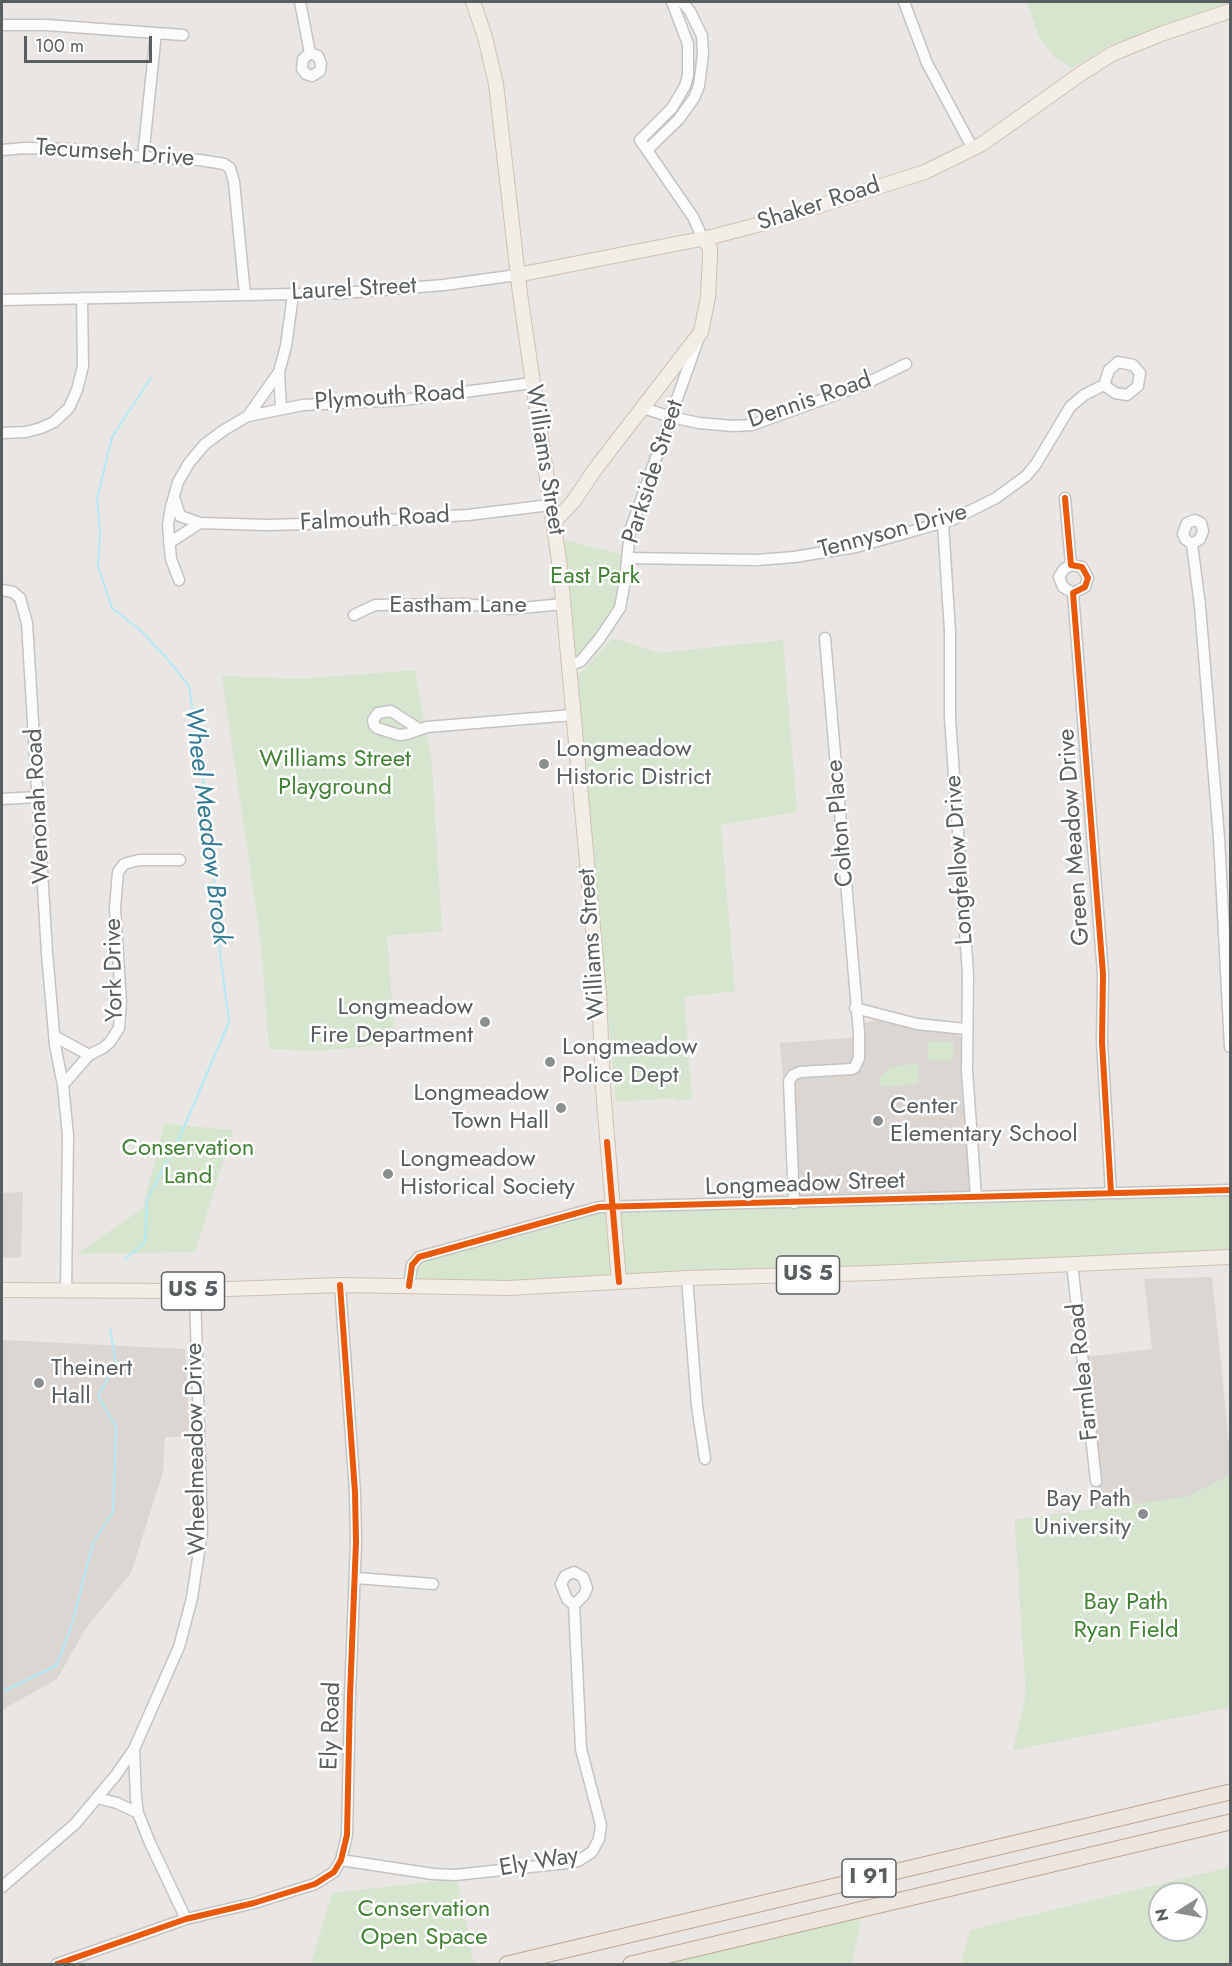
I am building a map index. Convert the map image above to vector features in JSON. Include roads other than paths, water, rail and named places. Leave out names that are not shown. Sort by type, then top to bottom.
[{"type":"highway","name":"I 91","points":[[507,1965],[1230,1792]]},
{"type":"highway","name":"I 91","points":[[631,1965],[1230,1822]]},
{"type":"main road","name":"Williams Street","points":[[472,2],[485,37],[496,84],[517,275],[563,604],[597,971],[603,1088],[619,1282]]},
{"type":"main road","name":"Shaker Road","points":[[703,239],[765,223],[925,172],[973,149],[1112,54],[1161,34],[1230,11]]},
{"type":"main road","name":"Laurel Street","points":[[517,275],[703,239]]},
{"type":"main road","points":[[553,523],[573,502],[701,332],[708,297],[710,257],[710,248],[703,239]]},
{"type":"main road","name":"US 5","points":[[2,1290],[195,1291],[340,1285],[509,1288],[687,1278],[874,1273],[1230,1257]]},
{"type":"street","points":[[300,2],[310,53]]},
{"type":"street","points":[[672,2],[688,44],[688,75],[685,86],[672,108],[640,140],[693,217],[703,239]]},
{"type":"street","points":[[647,150],[679,119],[691,104],[699,86],[703,54],[702,36],[693,17],[682,2]]},
{"type":"street","points":[[904,2],[927,63],[973,149]]},
{"type":"street","points":[[2,25],[46,25],[183,35]]},
{"type":"street","points":[[143,157],[156,33]]},
{"type":"street","name":"Tecumseh Drive","points":[[2,150],[70,149],[143,157],[200,160],[227,166],[234,182],[245,295]]},
{"type":"street","name":"Laurel Street","points":[[2,300],[292,294],[406,288],[517,275]]},
{"type":"street","points":[[281,408],[279,372],[286,346],[292,294]]},
{"type":"street","points":[[2,433],[41,428],[60,418],[69,408],[77,390],[83,366],[82,298]]},
{"type":"street","name":"Parkside Street","points":[[569,666],[581,661],[618,613],[624,591],[628,537],[701,332]]},
{"type":"street","name":"Dennis Road","points":[[643,408],[671,417],[720,426],[752,425],[863,385],[906,364]]},
{"type":"street","points":[[179,580],[171,559],[169,543],[169,516],[176,489],[189,463],[205,444],[248,416],[279,372]]},
{"type":"street","name":"Plymouth Road","points":[[248,416],[303,405],[416,398],[532,383]]},
{"type":"street","name":"Tennyson Drive","points":[[627,558],[757,560],[794,557],[856,547],[943,523],[980,508],[1026,476],[1036,464],[1070,407],[1084,395],[1104,385]]},
{"type":"street","points":[[176,489],[176,504],[180,516],[200,523]]},
{"type":"street","name":"Green Meadow Drive","points":[[1065,498],[1071,565],[1062,571],[1059,577],[1063,587],[1073,593],[1103,974],[1102,1042],[1111,1193]]},
{"type":"street","name":"Falmouth Road","points":[[200,523],[276,525],[348,523],[468,515],[550,505]]},
{"type":"street","points":[[169,543],[200,523]]},
{"type":"street","name":"Longfellow Drive","points":[[943,523],[950,631],[950,718],[968,974],[966,1029],[976,1197]]},
{"type":"street","points":[[1192,544],[1200,606],[1216,787],[1230,1047]]},
{"type":"street","points":[[1071,565],[1082,567],[1088,578],[1085,587],[1073,593]]},
{"type":"street","name":"Wenonah Road","points":[[2,590],[13,592],[20,598],[26,615],[54,1036],[63,1085]]},
{"type":"street","name":"Eastham Lane","points":[[354,615],[375,605],[465,604],[511,609],[563,604]]},
{"type":"street","name":"Colton Place","points":[[794,1203],[788,1087],[791,1077],[796,1073],[807,1071],[845,1070],[855,1067],[859,1053],[825,638]]},
{"type":"street","points":[[419,729],[573,715]]},
{"type":"street","points":[[2,799],[37,797]]},
{"type":"street","name":"York Drive","points":[[63,1085],[89,1055],[110,1042],[117,1031],[120,1020],[115,908],[118,869],[127,862],[139,860],[180,860]]},
{"type":"street","points":[[855,1008],[917,1024],[966,1029]]},
{"type":"street","points":[[54,1036],[89,1055]]},
{"type":"street","points":[[63,1085],[68,1135],[66,1292]]},
{"type":"street","name":"Longmeadow Street","points":[[409,1286],[412,1265],[419,1257],[599,1208],[1230,1190]]},
{"type":"street","name":"Farmlea Road","points":[[1072,1263],[1096,1481]]},
{"type":"street","points":[[687,1278],[697,1406],[705,1459]]},
{"type":"street","name":"Ely Road","points":[[340,1285],[355,1492],[356,1578],[350,1696],[347,1835],[341,1860]]},
{"type":"street","name":"Wheelmeadow Drive","points":[[2,1887],[60,1838],[116,1775],[134,1749],[179,1647],[192,1598],[202,1532],[195,1291]]},
{"type":"street","points":[[356,1578],[434,1584]]},
{"type":"street","name":"Ely Way","points":[[341,1860],[433,1874],[455,1875],[567,1863],[578,1861],[591,1854],[600,1839],[601,1825],[579,1735],[574,1605]]},
{"type":"street","points":[[134,1749],[138,1813],[186,1919]]},
{"type":"street","points":[[97,1798],[117,1803],[138,1813]]},
{"type":"street","points":[[57,1965],[186,1919],[262,1901],[315,1884],[334,1872],[341,1860]]},
{"type":"waterway","name":"Wheel Meadow Brook","points":[[125,1259],[145,1242],[147,1200],[181,1134],[229,1022],[220,953],[210,826],[189,686],[139,629],[112,608],[98,566],[100,534],[97,499],[112,437],[151,378]]},
{"type":"waterway","name":"Wheel Meadow Brook","points":[[2,1692],[57,1665],[72,1624],[93,1543],[113,1512],[116,1427],[98,1396],[116,1364],[110,1329]]},
{"type":"place","name":"Longmeadow Historic District","points":[[544,764]]},
{"type":"place","name":"Longmeadow Fire Department","points":[[485,1022]]},
{"type":"place","name":"Longmeadow Police Dept","points":[[550,1062]]},
{"type":"place","name":"Longmeadow Town Hall","points":[[561,1108]]},
{"type":"place","name":"Center Elementary School","points":[[878,1121]]},
{"type":"place","name":"Longmeadow Historical Society","points":[[388,1174]]},
{"type":"place","name":"Theinert Hall","points":[[39,1383]]},
{"type":"place","name":"Bay Path University","points":[[1143,1514]]},
{"type":"park label","name":"East Park","points":[[595,577]]},
{"type":"park label","name":"Williams Street Playground","points":[[335,774]]},
{"type":"park label","name":"Conservation Land","points":[[188,1163]]},
{"type":"park label","name":"Bay Path Ryan Field","points":[[1126,1617]]},
{"type":"park label","name":"Conservation Open Space","points":[[424,1924]]}]
